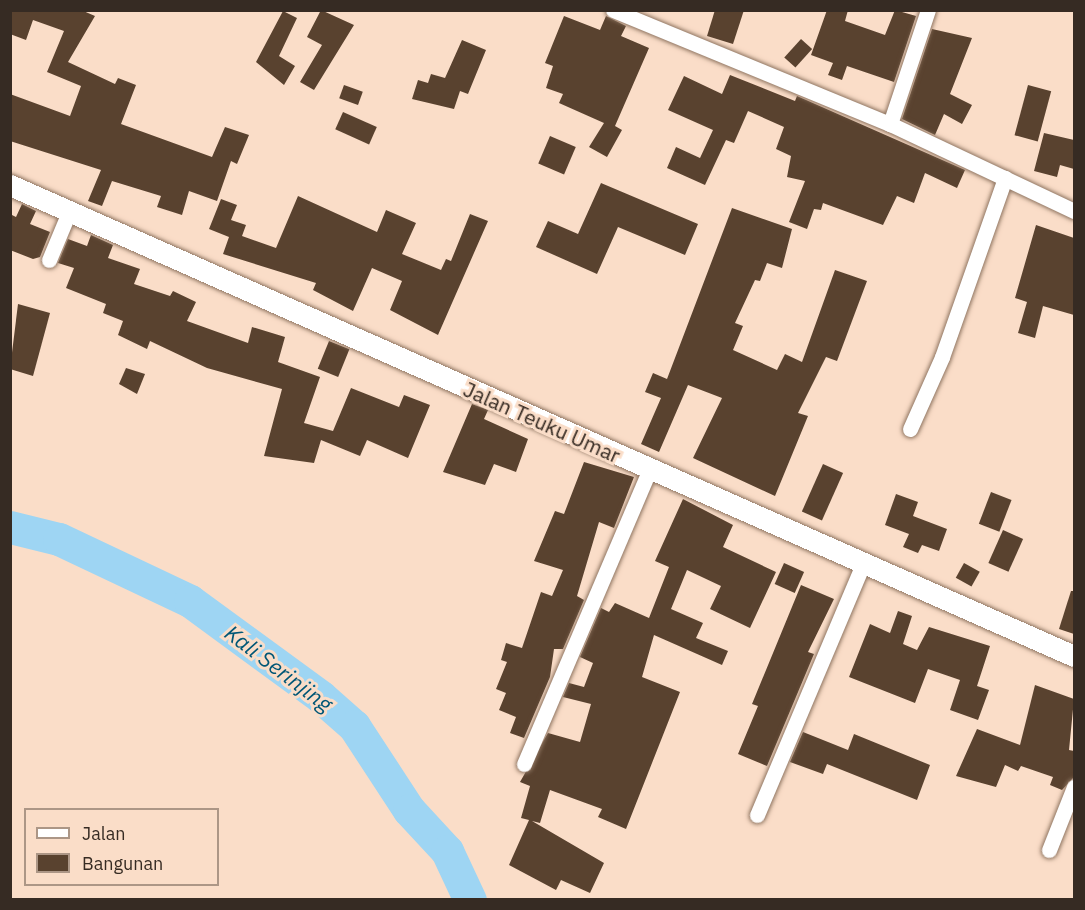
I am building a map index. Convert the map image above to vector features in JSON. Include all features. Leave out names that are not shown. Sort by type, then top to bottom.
[{"type":"main road","name":"Jalan Teuku Umar","points":[[10,185],[1074,656]]},
{"type":"street","points":[[613,10],[890,124],[1074,211]]},
{"type":"street","points":[[890,124],[928,10]]},
{"type":"street","points":[[910,429],[1005,178]]},
{"type":"street","points":[[49,260],[69,212]]},
{"type":"street","points":[[524,764],[650,469]]},
{"type":"street","points":[[757,815],[863,564]]},
{"type":"street","points":[[1049,850],[1074,787]]},
{"type":"building","points":[[10,10],[81,10],[95,16],[68,62],[115,84],[118,78],[136,85],[121,124],[212,157],[225,127],[249,135],[237,164],[231,161],[217,201],[189,191],[182,215],[157,207],[161,196],[112,181],[102,206],[88,201],[101,170],[10,141],[10,94],[70,116],[81,86],[47,72],[64,31],[33,20],[26,40],[10,34]]},
{"type":"building","points":[[321,10],[354,25],[314,90],[300,82],[322,45],[307,37]]},
{"type":"building","points":[[715,10],[744,10],[733,44],[707,36]]},
{"type":"building","points":[[827,10],[848,10],[845,21],[885,35],[895,10],[916,16],[894,82],[847,66],[842,80],[828,75],[833,63],[811,55]]},
{"type":"building","points":[[283,11],[297,18],[279,56],[295,66],[284,85],[256,62]]},
{"type":"building","points":[[564,16],[600,30],[606,16],[626,26],[621,36],[649,48],[615,126],[622,130],[607,157],[589,147],[604,123],[559,103],[563,94],[546,88],[553,66],[545,63]]},
{"type":"building","points":[[932,29],[972,38],[950,94],[972,105],[962,124],[944,114],[935,135],[902,119]]},
{"type":"building","points":[[801,39],[812,49],[795,68],[784,58]]},
{"type":"building","points":[[462,40],[486,50],[468,94],[460,91],[454,109],[412,99],[418,80],[428,83],[431,74],[445,78]]},
{"type":"building","points":[[730,75],[795,101],[797,96],[965,170],[957,188],[925,173],[914,203],[897,196],[883,225],[823,203],[821,210],[814,209],[807,229],[789,222],[805,181],[787,177],[791,156],[776,149],[784,127],[748,111],[734,143],[726,140],[705,185],[667,168],[676,147],[700,158],[713,130],[668,110],[684,76],[722,94]]},
{"type":"building","points":[[344,85],[363,92],[358,105],[339,98]]},
{"type":"building","points":[[1028,85],[1051,91],[1038,141],[1015,135]]},
{"type":"building","points":[[343,112],[377,127],[369,144],[335,129]]},
{"type":"building","points":[[1044,133],[1074,140],[1074,169],[1060,165],[1057,177],[1034,171]]},
{"type":"building","points":[[550,136],[576,147],[564,175],[538,164]]},
{"type":"building","points":[[601,183],[698,224],[685,255],[618,227],[597,274],[536,247],[548,221],[578,234]]},
{"type":"building","points":[[298,196],[377,232],[386,210],[416,223],[402,254],[441,270],[446,259],[451,261],[470,214],[488,221],[438,335],[390,310],[402,281],[372,268],[353,311],[313,290],[316,283],[223,254],[229,237],[209,229],[221,199],[237,205],[231,220],[246,225],[242,236],[276,248]]},
{"type":"building","points":[[22,204],[36,211],[30,224],[50,232],[40,257],[33,259],[10,250],[10,214],[16,217]]},
{"type":"building","points":[[732,208],[792,229],[782,268],[767,263],[760,281],[755,280],[735,323],[743,326],[733,350],[777,370],[785,354],[802,362],[835,270],[867,281],[837,361],[826,357],[798,413],[808,416],[775,496],[693,458],[722,398],[688,385],[659,452],[641,444],[661,398],[645,392],[653,373],[667,379]]},
{"type":"building","points":[[1036,225],[1074,238],[1074,315],[1043,306],[1035,338],[1018,333],[1027,302],[1015,298]]},
{"type":"building","points":[[91,235],[113,245],[108,258],[140,269],[134,284],[170,296],[173,291],[196,302],[187,321],[248,343],[252,327],[285,337],[278,362],[320,377],[304,423],[333,431],[351,388],[399,407],[404,395],[430,405],[408,458],[367,440],[360,456],[321,440],[314,463],[264,456],[282,389],[207,368],[150,341],[147,349],[118,335],[123,321],[103,313],[106,304],[66,288],[74,268],[58,263],[68,239],[87,246]]},
{"type":"building","points":[[18,304],[50,313],[33,376],[10,369]]},
{"type":"building","points":[[329,341],[349,349],[338,377],[318,369]]},
{"type":"building","points":[[126,368],[145,374],[137,394],[119,384]]},
{"type":"building","points":[[472,404],[488,410],[484,419],[528,439],[516,472],[494,464],[485,485],[443,472]]},
{"type":"building","points":[[584,462],[634,477],[614,528],[599,522],[577,596],[584,600],[563,649],[554,649],[550,677],[524,738],[510,733],[516,717],[499,710],[506,693],[496,689],[507,662],[501,660],[506,643],[522,648],[541,592],[552,596],[563,570],[534,561],[555,511],[564,514]]},
{"type":"building","points":[[823,464],[843,473],[822,520],[802,512]]},
{"type":"building","points":[[991,492],[1012,500],[999,532],[979,524]]},
{"type":"building","points":[[896,494],[918,502],[913,516],[947,529],[939,551],[922,545],[918,553],[903,547],[909,534],[885,525]]},
{"type":"building","points":[[683,499],[733,525],[723,547],[776,572],[750,628],[710,609],[721,586],[687,570],[671,609],[703,623],[696,638],[728,651],[722,665],[654,635],[642,677],[680,692],[626,829],[598,817],[602,809],[550,790],[540,823],[532,821],[604,863],[590,893],[561,880],[556,890],[509,865],[529,820],[521,818],[530,786],[520,782],[548,733],[580,742],[591,704],[563,697],[569,683],[584,687],[593,663],[580,657],[601,608],[609,612],[615,603],[649,618],[669,567],[655,561]]},
{"type":"building","points":[[1003,530],[1023,539],[1008,572],[988,563]]},
{"type":"building","points":[[784,563],[804,572],[795,593],[775,584]]},
{"type":"building","points":[[964,563],[980,572],[972,587],[956,578]]},
{"type":"building","points":[[801,585],[834,599],[808,652],[814,654],[767,766],[738,754],[758,706],[752,704]]},
{"type":"building","points":[[1071,591],[1074,591],[1074,634],[1059,629]]},
{"type":"building","points":[[898,611],[912,616],[903,644],[917,650],[929,627],[990,646],[977,686],[989,690],[978,720],[950,710],[960,680],[928,669],[915,703],[849,677],[870,624],[890,633]]},
{"type":"building","points":[[1035,685],[1074,699],[1069,750],[1074,751],[1074,777],[1062,790],[1050,785],[1053,777],[1021,766],[1018,771],[1005,765],[996,787],[956,776],[977,729],[1020,745]]},
{"type":"building","points":[[803,732],[848,750],[854,734],[930,765],[917,800],[827,764],[823,774],[790,762]]},
{"type":"waterway","name":"Kali Serinjing","points":[[10,527],[59,539],[190,601],[321,697],[354,726],[409,810],[447,851],[470,900]]}]
